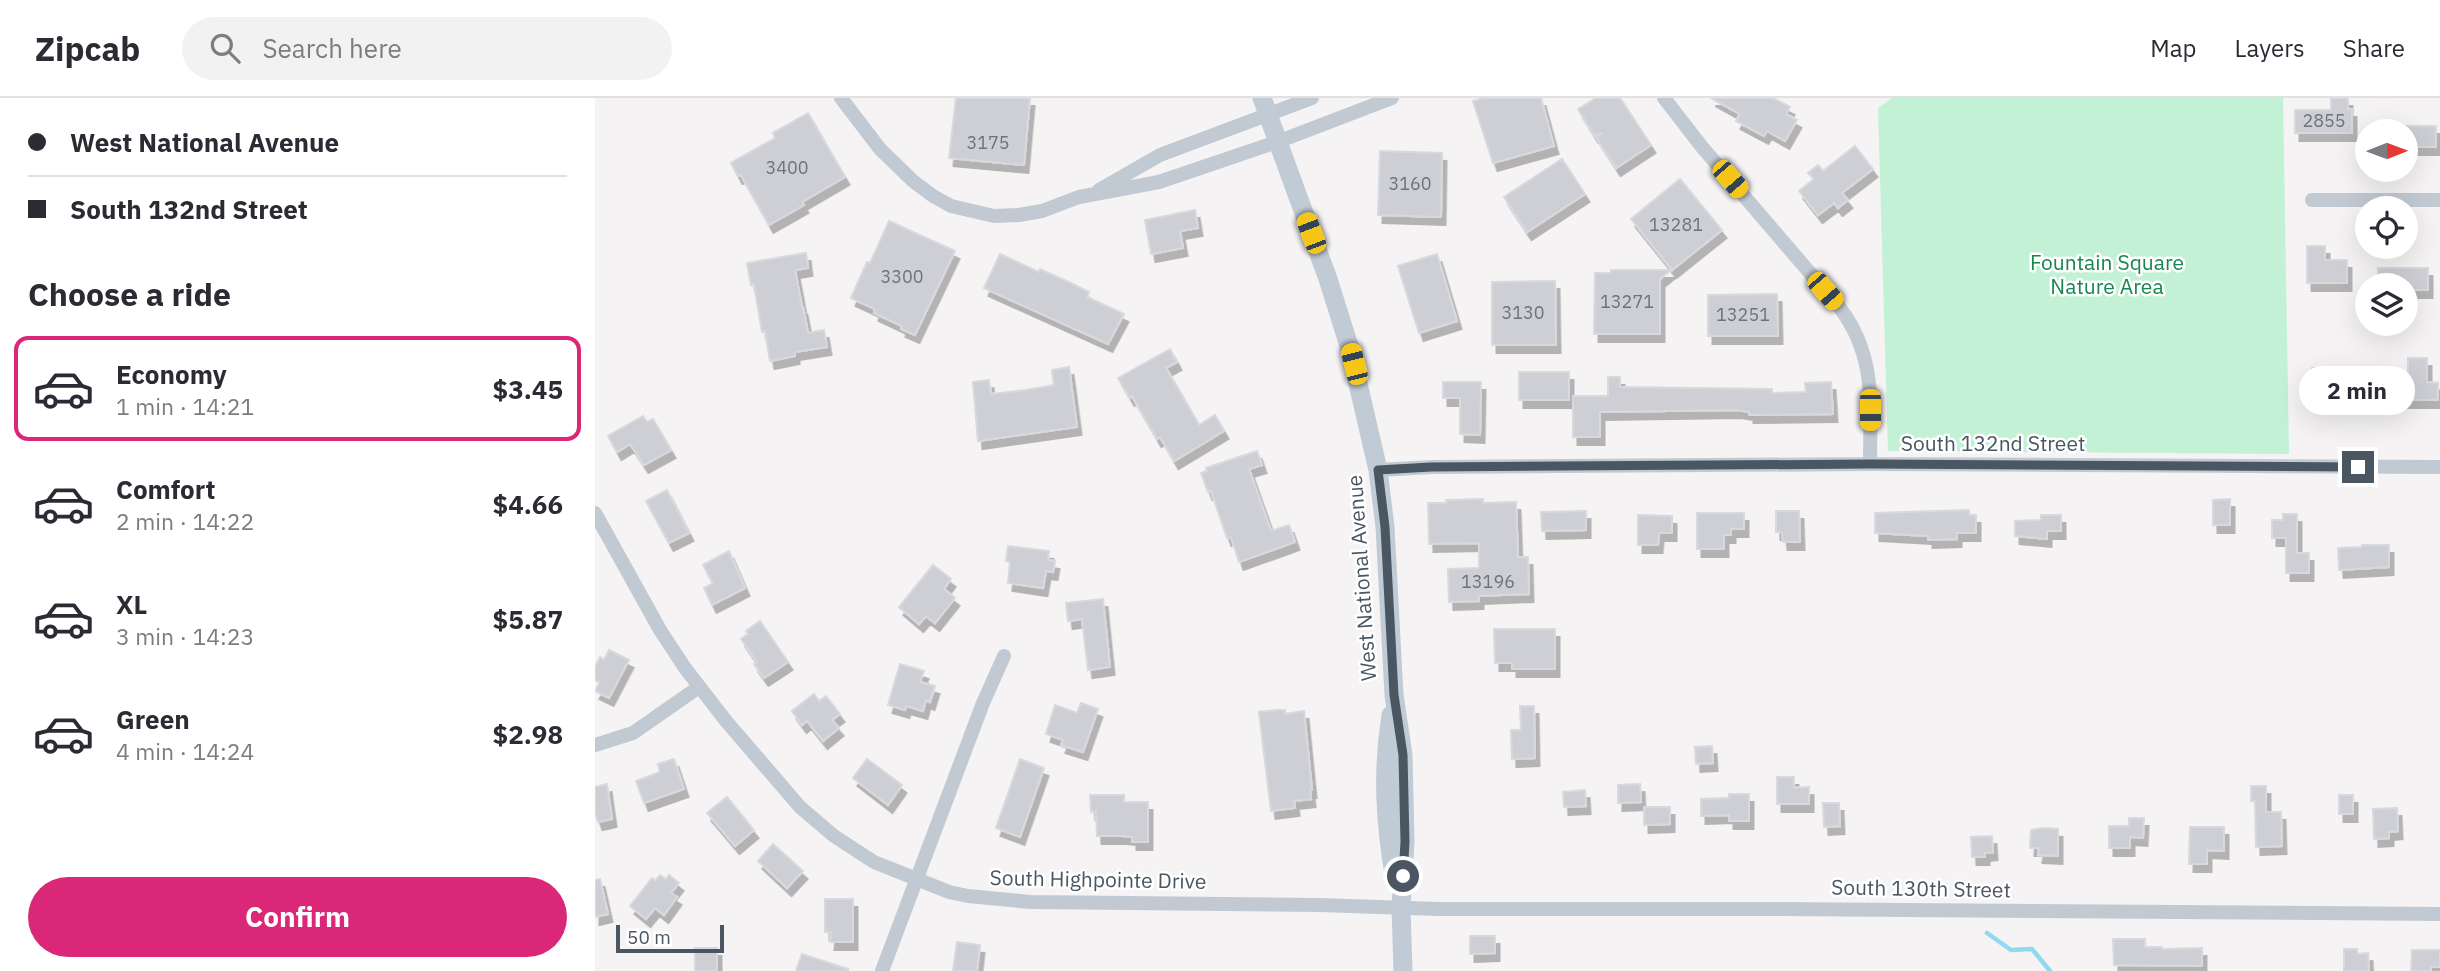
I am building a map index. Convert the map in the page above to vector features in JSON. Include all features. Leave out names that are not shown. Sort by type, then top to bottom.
[{"type":"main road","name":"West National Avenue","points":[[1265,106],[1328,279],[1350,349],[1378,470],[1385,527],[1394,695],[1385,756],[1385,799],[1388,841],[1401,908],[1403,971]]},
{"type":"street","points":[[841,98],[880,149],[913,181],[951,206],[994,216],[1042,211],[1094,193],[1148,185],[1277,142],[1392,98]]},
{"type":"street","points":[[1094,193],[1131,170],[1265,106],[1313,98]]},
{"type":"street","points":[[1664,98],[1702,147],[1840,308],[1857,334],[1870,382],[1870,464]]},
{"type":"street","points":[[1184,146],[1193,170]]},
{"type":"street","points":[[2312,200],[2440,200]]},
{"type":"street","name":"South 132nd Street","points":[[1378,470],[1445,467],[1870,464],[2440,467]]},
{"type":"street","name":"South Highpointe Drive","points":[[595,513],[660,630],[699,687],[782,788],[817,823],[874,862],[917,880],[968,896],[1017,901],[1401,908]]},
{"type":"street","points":[[882,971],[983,703],[1004,656]]},
{"type":"street","points":[[595,745],[633,733],[699,687]]},
{"type":"street","name":"South 130th Street","points":[[1401,908],[2440,914]]},
{"type":"green space","name":"Fountain Square Nature Area","points":[[1892,98],[2283,98],[2289,454],[1888,451],[1878,108]]},
{"type":"building","points":[[956,98],[1030,98],[1024,165],[949,158]]},
{"type":"building","points":[[1484,98],[1541,98],[1554,146],[1493,163],[1473,101]]},
{"type":"building","points":[[1596,98],[1620,98],[1651,145],[1616,168],[1596,137],[1602,133],[1594,135],[1578,109]]},
{"type":"building","points":[[1711,98],[1773,98],[1790,107],[1786,114],[1797,120],[1785,141],[1767,131],[1764,136],[1736,121],[1740,114]]},
{"type":"building","points":[[2331,98],[2348,98],[2348,109],[2352,109],[2352,133],[2295,133],[2295,110],[2331,110]]},
{"type":"building","points":[[808,113],[845,177],[769,225],[741,175],[738,176],[731,163],[775,138],[773,133]]},
{"type":"building","points":[[2419,126],[2436,126],[2436,147],[2419,147]]},
{"type":"building","points":[[1855,146],[1873,169],[1842,193],[1848,200],[1838,208],[1834,203],[1818,215],[1799,191],[1814,179],[1808,173],[1818,165],[1823,171]]},
{"type":"building","points":[[1380,151],[1442,153],[1441,217],[1378,215]]},
{"type":"building","points":[[1562,159],[1585,194],[1527,232],[1504,197]]},
{"type":"building","points":[[1680,179],[1722,230],[1672,270],[1631,219]]},
{"type":"building","points":[[1195,210],[1198,228],[1180,231],[1183,248],[1151,254],[1145,220]]},
{"type":"building","points":[[889,221],[955,251],[915,335],[874,313],[875,309],[851,298]]},
{"type":"building","points":[[2307,246],[2325,246],[2325,260],[2347,260],[2347,283],[2307,283]]},
{"type":"building","points":[[806,253],[808,268],[795,270],[802,307],[808,333],[824,330],[827,347],[795,352],[795,356],[770,361],[747,263]]},
{"type":"building","points":[[1000,254],[1073,284],[1089,292],[1087,297],[1124,314],[1108,344],[984,288]]},
{"type":"building","points":[[1437,254],[1457,321],[1419,333],[1398,266]]},
{"type":"building","points":[[2378,268],[2428,268],[2428,290],[2418,290],[2418,273],[2378,273]]},
{"type":"building","points":[[1611,270],[1671,270],[1660,279],[1660,334],[1594,334],[1595,273],[1611,273]]},
{"type":"building","points":[[1555,281],[1556,345],[1492,345],[1492,282]]},
{"type":"building","points":[[1777,294],[1778,336],[1708,336],[1708,295]]},
{"type":"building","points":[[1170,349],[1177,362],[1166,368],[1199,425],[1215,415],[1224,431],[1174,461],[1118,378]]},
{"type":"building","points":[[2408,358],[2427,358],[2427,382],[2438,383],[2438,400],[2397,400],[2397,379],[2408,379]]},
{"type":"building","points":[[1069,367],[1077,427],[978,441],[973,382],[989,380],[991,394],[1026,390],[1054,385],[1052,370]]},
{"type":"building","points":[[2312,368],[2360,368],[2359,399],[2337,399],[2337,387],[2312,387]]},
{"type":"building","points":[[1519,372],[1569,372],[1569,400],[1519,400]]},
{"type":"building","points":[[1608,377],[1620,377],[1620,387],[1772,389],[1772,393],[1806,392],[1805,383],[1831,382],[1833,414],[1749,415],[1749,412],[1736,410],[1600,412],[1600,437],[1573,437],[1573,396],[1608,396]]},
{"type":"building","points":[[1443,382],[1481,382],[1480,435],[1460,434],[1460,398],[1443,398]]},
{"type":"building","points":[[643,416],[647,422],[653,419],[671,450],[644,465],[630,444],[617,452],[608,436]]},
{"type":"building","points":[[1257,451],[1262,465],[1249,469],[1271,531],[1289,525],[1295,542],[1239,562],[1231,537],[1227,538],[1211,491],[1208,492],[1201,473],[1207,471],[1206,468]]},
{"type":"building","points":[[667,490],[689,533],[669,543],[646,501]]},
{"type":"building","points":[[1483,499],[1483,503],[1516,502],[1518,557],[1528,557],[1529,594],[1479,596],[1479,601],[1449,602],[1448,569],[1479,568],[1479,543],[1429,544],[1428,503]]},
{"type":"building","points":[[2230,499],[2230,525],[2213,525],[2213,500]]},
{"type":"building","points":[[1969,510],[1969,515],[1976,515],[1976,533],[1957,533],[1957,539],[1928,540],[1928,536],[1875,533],[1875,513]]},
{"type":"building","points":[[1586,511],[1586,530],[1542,531],[1541,512]]},
{"type":"building","points":[[1776,511],[1799,511],[1800,542],[1783,542],[1782,532],[1776,532]]},
{"type":"building","points":[[1697,513],[1744,513],[1744,529],[1731,529],[1731,535],[1724,535],[1724,549],[1697,549]]},
{"type":"building","points":[[2283,514],[2297,514],[2297,553],[2309,553],[2309,573],[2286,573],[2286,538],[2272,538],[2272,520],[2283,520]]},
{"type":"building","points":[[1638,515],[1672,516],[1672,533],[1659,533],[1658,545],[1638,545]]},
{"type":"building","points":[[2041,515],[2061,515],[2061,531],[2047,531],[2047,539],[2015,536],[2015,521],[2041,520]]},
{"type":"building","points":[[2389,545],[2389,567],[2339,570],[2338,548]]},
{"type":"building","points":[[1008,546],[1049,551],[1048,560],[1055,561],[1053,572],[1046,571],[1043,588],[1008,583]]},
{"type":"building","points":[[729,551],[745,588],[712,605],[704,588],[713,583],[703,565]]},
{"type":"building","points":[[933,565],[951,579],[944,589],[955,598],[935,623],[926,616],[919,624],[899,607]]},
{"type":"building","points":[[1103,599],[1110,667],[1088,670],[1082,619],[1068,621],[1066,603]]},
{"type":"building","points":[[760,621],[788,662],[764,678],[741,639],[748,634],[746,631]]},
{"type":"building","points":[[1494,629],[1555,629],[1555,669],[1512,669],[1512,663],[1495,663]]},
{"type":"building","points":[[609,650],[629,660],[609,698],[595,691],[600,682],[595,680],[595,667],[600,657],[604,660]]},
{"type":"building","points":[[900,664],[924,671],[920,682],[935,686],[930,702],[926,700],[923,711],[888,705]]},
{"type":"building","points":[[814,694],[819,701],[826,696],[840,714],[832,720],[839,728],[823,741],[807,721],[802,725],[792,711]]},
{"type":"building","points":[[1081,703],[1098,709],[1083,752],[1061,745],[1063,740],[1046,734],[1055,705],[1077,713]]},
{"type":"building","points":[[1520,706],[1534,706],[1535,758],[1512,759],[1511,730],[1521,730]]},
{"type":"building","points":[[1285,710],[1285,714],[1304,711],[1312,790],[1311,799],[1294,801],[1295,808],[1271,811],[1259,712]]},
{"type":"building","points":[[1712,746],[1713,763],[1696,764],[1695,747]]},
{"type":"building","points":[[674,759],[684,789],[644,803],[636,781],[660,772],[658,764]]},
{"type":"building","points":[[867,759],[902,785],[888,805],[853,778]]},
{"type":"building","points":[[1020,759],[1044,768],[1020,837],[996,828]]},
{"type":"building","points":[[1777,777],[1794,777],[1794,788],[1809,787],[1809,804],[1777,804]]},
{"type":"building","points":[[607,784],[612,819],[598,822],[595,813],[595,787]]},
{"type":"building","points":[[1640,784],[1641,802],[1618,803],[1618,785]]},
{"type":"building","points":[[2251,786],[2266,786],[2266,812],[2281,812],[2282,846],[2256,847],[2255,801],[2251,801]]},
{"type":"building","points":[[1585,790],[1586,806],[1564,807],[1563,792]]},
{"type":"building","points":[[1729,794],[1749,794],[1749,821],[1729,821],[1729,815],[1701,816],[1701,799],[1729,798]]},
{"type":"building","points":[[1090,795],[1124,795],[1124,802],[1148,802],[1148,842],[1132,842],[1132,837],[1097,836],[1096,811],[1091,812]]},
{"type":"building","points":[[2339,795],[2353,795],[2353,814],[2339,814]]},
{"type":"building","points":[[727,797],[754,830],[735,846],[707,813]]},
{"type":"building","points":[[1823,803],[1839,803],[1840,826],[1824,827]]},
{"type":"building","points":[[1644,807],[1670,807],[1670,824],[1644,825]]},
{"type":"building","points":[[2397,808],[2398,831],[2389,832],[2389,838],[2374,839],[2373,809]]},
{"type":"building","points":[[2129,818],[2144,818],[2143,838],[2130,837],[2130,848],[2109,848],[2109,826],[2129,826]]},
{"type":"building","points":[[2190,827],[2224,827],[2224,851],[2207,850],[2207,864],[2189,864]]},
{"type":"building","points":[[2058,829],[2058,856],[2038,855],[2039,848],[2030,848],[2031,830]]},
{"type":"building","points":[[1992,836],[1993,852],[1985,853],[1985,857],[1972,857],[1971,837]]},
{"type":"building","points":[[773,844],[803,871],[787,888],[758,861]]},
{"type":"building","points":[[660,875],[666,879],[669,875],[679,883],[671,893],[677,897],[664,915],[655,908],[646,919],[630,906],[652,878],[655,881]]},
{"type":"building","points":[[600,879],[608,914],[595,917],[595,880]]},
{"type":"building","points":[[825,899],[853,899],[853,942],[830,942],[831,932],[825,932]]},
{"type":"building","points":[[1470,936],[1495,936],[1495,953],[1470,954]]},
{"type":"building","points":[[2113,939],[2145,939],[2145,947],[2162,949],[2202,948],[2202,966],[2114,965]]},
{"type":"building","points":[[957,942],[980,945],[977,971],[953,971]]},
{"type":"building","points":[[695,948],[717,948],[717,971],[695,971]]},
{"type":"building","points":[[2344,949],[2357,949],[2357,954],[2368,953],[2369,971],[2344,971]]},
{"type":"building","points":[[2412,950],[2440,950],[2440,967],[2431,967],[2431,971],[2411,971]]},
{"type":"building","points":[[802,954],[848,969],[848,971],[796,971]]},
{"type":"waterway","points":[[1987,933],[2011,950],[2032,949],[2050,971]]},
{"type":"route","points":[[1403,876],[1403,755],[1394,695],[1385,527],[1378,470],[1431,467],[1870,464],[2358,467]]}]
